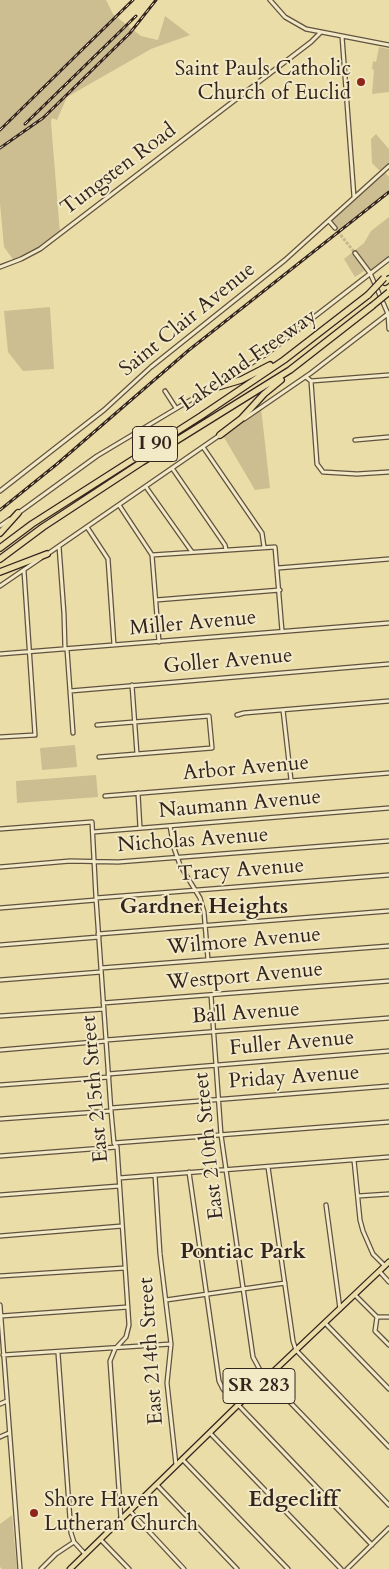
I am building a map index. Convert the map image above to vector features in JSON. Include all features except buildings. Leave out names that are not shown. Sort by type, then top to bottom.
[{"type":"highway","name":"Lakeland Freeway","points":[[0,548],[32,524],[229,397],[310,341],[387,278]]},
{"type":"highway","name":"Lakeland Freeway","points":[[0,559],[43,527],[142,462],[290,370],[389,294]]},
{"type":"highway","points":[[207,390],[241,380],[276,362],[310,341]]},
{"type":"highway","points":[[220,435],[241,419],[290,370]]},
{"type":"highway","points":[[0,533],[18,513]]},
{"type":"highway","points":[[0,572],[47,554]]},
{"type":"main road","name":"SR 283","points":[[73,1568],[85,1554],[238,1405],[389,1262]]},
{"type":"street","points":[[270,0],[290,21],[306,29],[389,45]]},
{"type":"street","name":"Tungsten Road","points":[[0,267],[40,249],[312,42],[321,32]]},
{"type":"street","points":[[342,36],[354,198]]},
{"type":"street","name":"Saint Clair Avenue","points":[[0,491],[104,410],[151,367],[285,260],[389,166]]},
{"type":"street","points":[[329,221],[335,228]]},
{"type":"street","points":[[355,253],[370,273],[388,313],[389,327],[377,322]]},
{"type":"street","points":[[0,526],[97,456],[265,355],[389,259]]},
{"type":"street","points":[[0,586],[306,377],[388,313]]},
{"type":"street","points":[[306,377],[311,381],[389,375]]},
{"type":"street","points":[[311,381],[316,462],[323,472],[357,474],[389,472]]},
{"type":"street","points":[[165,391],[176,408]]},
{"type":"street","points":[[355,440],[389,437]]},
{"type":"street","points":[[203,447],[262,533],[264,547]]},
{"type":"street","points":[[172,468],[225,545],[226,550]]},
{"type":"street","points":[[146,486],[192,552]]},
{"type":"street","points":[[119,505],[152,555],[158,642]]},
{"type":"street","points":[[87,527],[108,559],[114,645]]},
{"type":"street","points":[[59,546],[73,733]]},
{"type":"street","points":[[152,555],[276,547],[282,632]]},
{"type":"street","points":[[278,568],[389,559]]},
{"type":"street","points":[[0,737],[35,735],[24,571]]},
{"type":"street","points":[[155,600],[280,590]]},
{"type":"street","name":"Miller Avenue","points":[[0,654],[389,623]]},
{"type":"street","name":"Goller Avenue","points":[[70,690],[389,664]]},
{"type":"street","points":[[132,685],[137,754]]},
{"type":"street","points":[[238,715],[389,701]]},
{"type":"street","points":[[283,710],[291,780]]},
{"type":"street","points":[[97,725],[209,716],[212,748],[99,757]]},
{"type":"street","name":"Arbor Avenue","points":[[105,796],[389,773]]},
{"type":"street","points":[[138,793],[140,828]]},
{"type":"street","name":"Naumann Avenue","points":[[93,832],[389,808]]},
{"type":"street","name":"East 215th Street","points":[[0,829],[92,822],[108,1075],[114,1143],[117,1148],[128,1307],[128,1332],[123,1341],[115,1348]]},
{"type":"street","points":[[170,826],[180,864],[202,904],[206,925],[208,960]]},
{"type":"street","name":"Nicholas Avenue","points":[[0,867],[70,862],[118,862],[389,841]]},
{"type":"street","name":"Tracy Avenue","points":[[0,908],[389,875]]},
{"type":"street","points":[[0,945],[206,925],[389,911]]},
{"type":"street","name":"Wilmore Avenue","points":[[0,980],[208,960],[389,946]]},
{"type":"street","name":"Westport Avenue","points":[[103,1004],[389,981]]},
{"type":"street","name":"East 210th Street","points":[[211,995],[221,1135],[253,1356],[261,1372],[389,1504]]},
{"type":"street","points":[[0,1016],[104,1009]]},
{"type":"street","name":"Ball Avenue","points":[[0,1050],[389,1018]]},
{"type":"street","name":"Fuller Avenue","points":[[0,1085],[389,1051]]},
{"type":"street","name":"Priday Avenue","points":[[0,1119],[218,1099],[389,1086]]},
{"type":"street","points":[[114,1143],[389,1122]]},
{"type":"street","points":[[0,1156],[117,1148]]},
{"type":"street","points":[[119,1178],[389,1157]]},
{"type":"street","points":[[354,1159],[360,1220],[367,1243],[373,1254],[385,1266]]},
{"type":"street","points":[[268,1167],[296,1350],[389,1447]]},
{"type":"street","points":[[189,1172],[219,1381],[223,1389],[372,1545]]},
{"type":"street","name":"East 214th Street","points":[[155,1175],[160,1254],[171,1344],[167,1383],[176,1466]]},
{"type":"street","points":[[0,1196],[119,1186]]},
{"type":"street","points":[[358,1196],[389,1194]]},
{"type":"street","points":[[326,1205],[340,1309]]},
{"type":"street","points":[[0,1236],[122,1226]]},
{"type":"street","points":[[0,1276],[125,1268]]},
{"type":"street","points":[[380,1272],[389,1282]]},
{"type":"street","points":[[166,1300],[285,1283]]},
{"type":"street","points":[[355,1295],[377,1317]]},
{"type":"street","points":[[0,1305],[20,1569]]},
{"type":"street","points":[[1,1316],[128,1307]]},
{"type":"street","points":[[377,1317],[389,1317]]},
{"type":"street","points":[[377,1317],[375,1331],[389,1345]]},
{"type":"street","points":[[325,1323],[389,1389]]},
{"type":"street","points":[[3,1356],[171,1344]]},
{"type":"street","points":[[115,1348],[111,1355],[110,1366],[121,1519]]},
{"type":"street","points":[[58,1352],[71,1533],[74,1542],[85,1554]]},
{"type":"street","points":[[0,1404],[7,1402]]},
{"type":"street","points":[[0,1437],[9,1433]]},
{"type":"street","points":[[210,1433],[341,1569]]},
{"type":"street","points":[[183,1460],[288,1569]]},
{"type":"street","points":[[157,1485],[237,1569]]},
{"type":"street","points":[[130,1511],[184,1569]]},
{"type":"street","points":[[347,1569],[389,1528]]},
{"type":"street","points":[[101,1540],[129,1569]]},
{"type":"street","points":[[41,1569],[56,1554],[74,1542]]},
{"type":"shaded area","points":[[0,0],[106,0],[113,14],[141,36],[158,40],[165,16],[190,35],[151,49],[67,97],[57,120],[52,118],[51,122],[60,234],[40,249],[15,262],[4,247],[0,203]]},
{"type":"shaded area","points":[[379,47],[389,49],[389,92],[372,94],[373,61],[376,62]]},
{"type":"shaded area","points":[[376,134],[389,149],[389,166],[384,171],[389,177],[389,190],[337,231],[329,221],[381,172],[372,163],[371,139]]},
{"type":"shaded area","points":[[389,217],[389,259],[370,273],[367,269],[355,277],[344,259],[364,243],[371,231]]},
{"type":"shaded area","points":[[50,307],[54,369],[23,371],[8,352],[4,311]]},
{"type":"shaded area","points":[[261,408],[270,488],[255,490],[222,434]]},
{"type":"shaded area","points":[[75,745],[77,767],[42,770],[40,748]]},
{"type":"shaded area","points":[[96,775],[98,797],[17,803],[16,781]]},
{"type":"shaded area","points":[[12,1515],[17,1569],[2,1569],[0,1567],[0,1524]]},
{"type":"tunnel","points":[[335,228],[355,253]]},
{"type":"railway","points":[[0,130],[133,0]]},
{"type":"railway","points":[[0,148],[43,118],[130,33],[156,0]]},
{"type":"railway","points":[[25,124],[136,16]]},
{"type":"railway","points":[[0,510],[57,464],[189,350],[389,192]]},
{"type":"place","name":"Saint Pauls Catholic Church of Euclid","points":[[361,82]]},
{"type":"place","name":"Shore Haven Lutheran Church","points":[[34,1513]]},
{"type":"district","name":"Gardner Heights","points":[[204,908]]},
{"type":"district","name":"Pontiac Park","points":[[243,1253]]},
{"type":"district","name":"Edgecliff","points":[[293,1501]]}]
